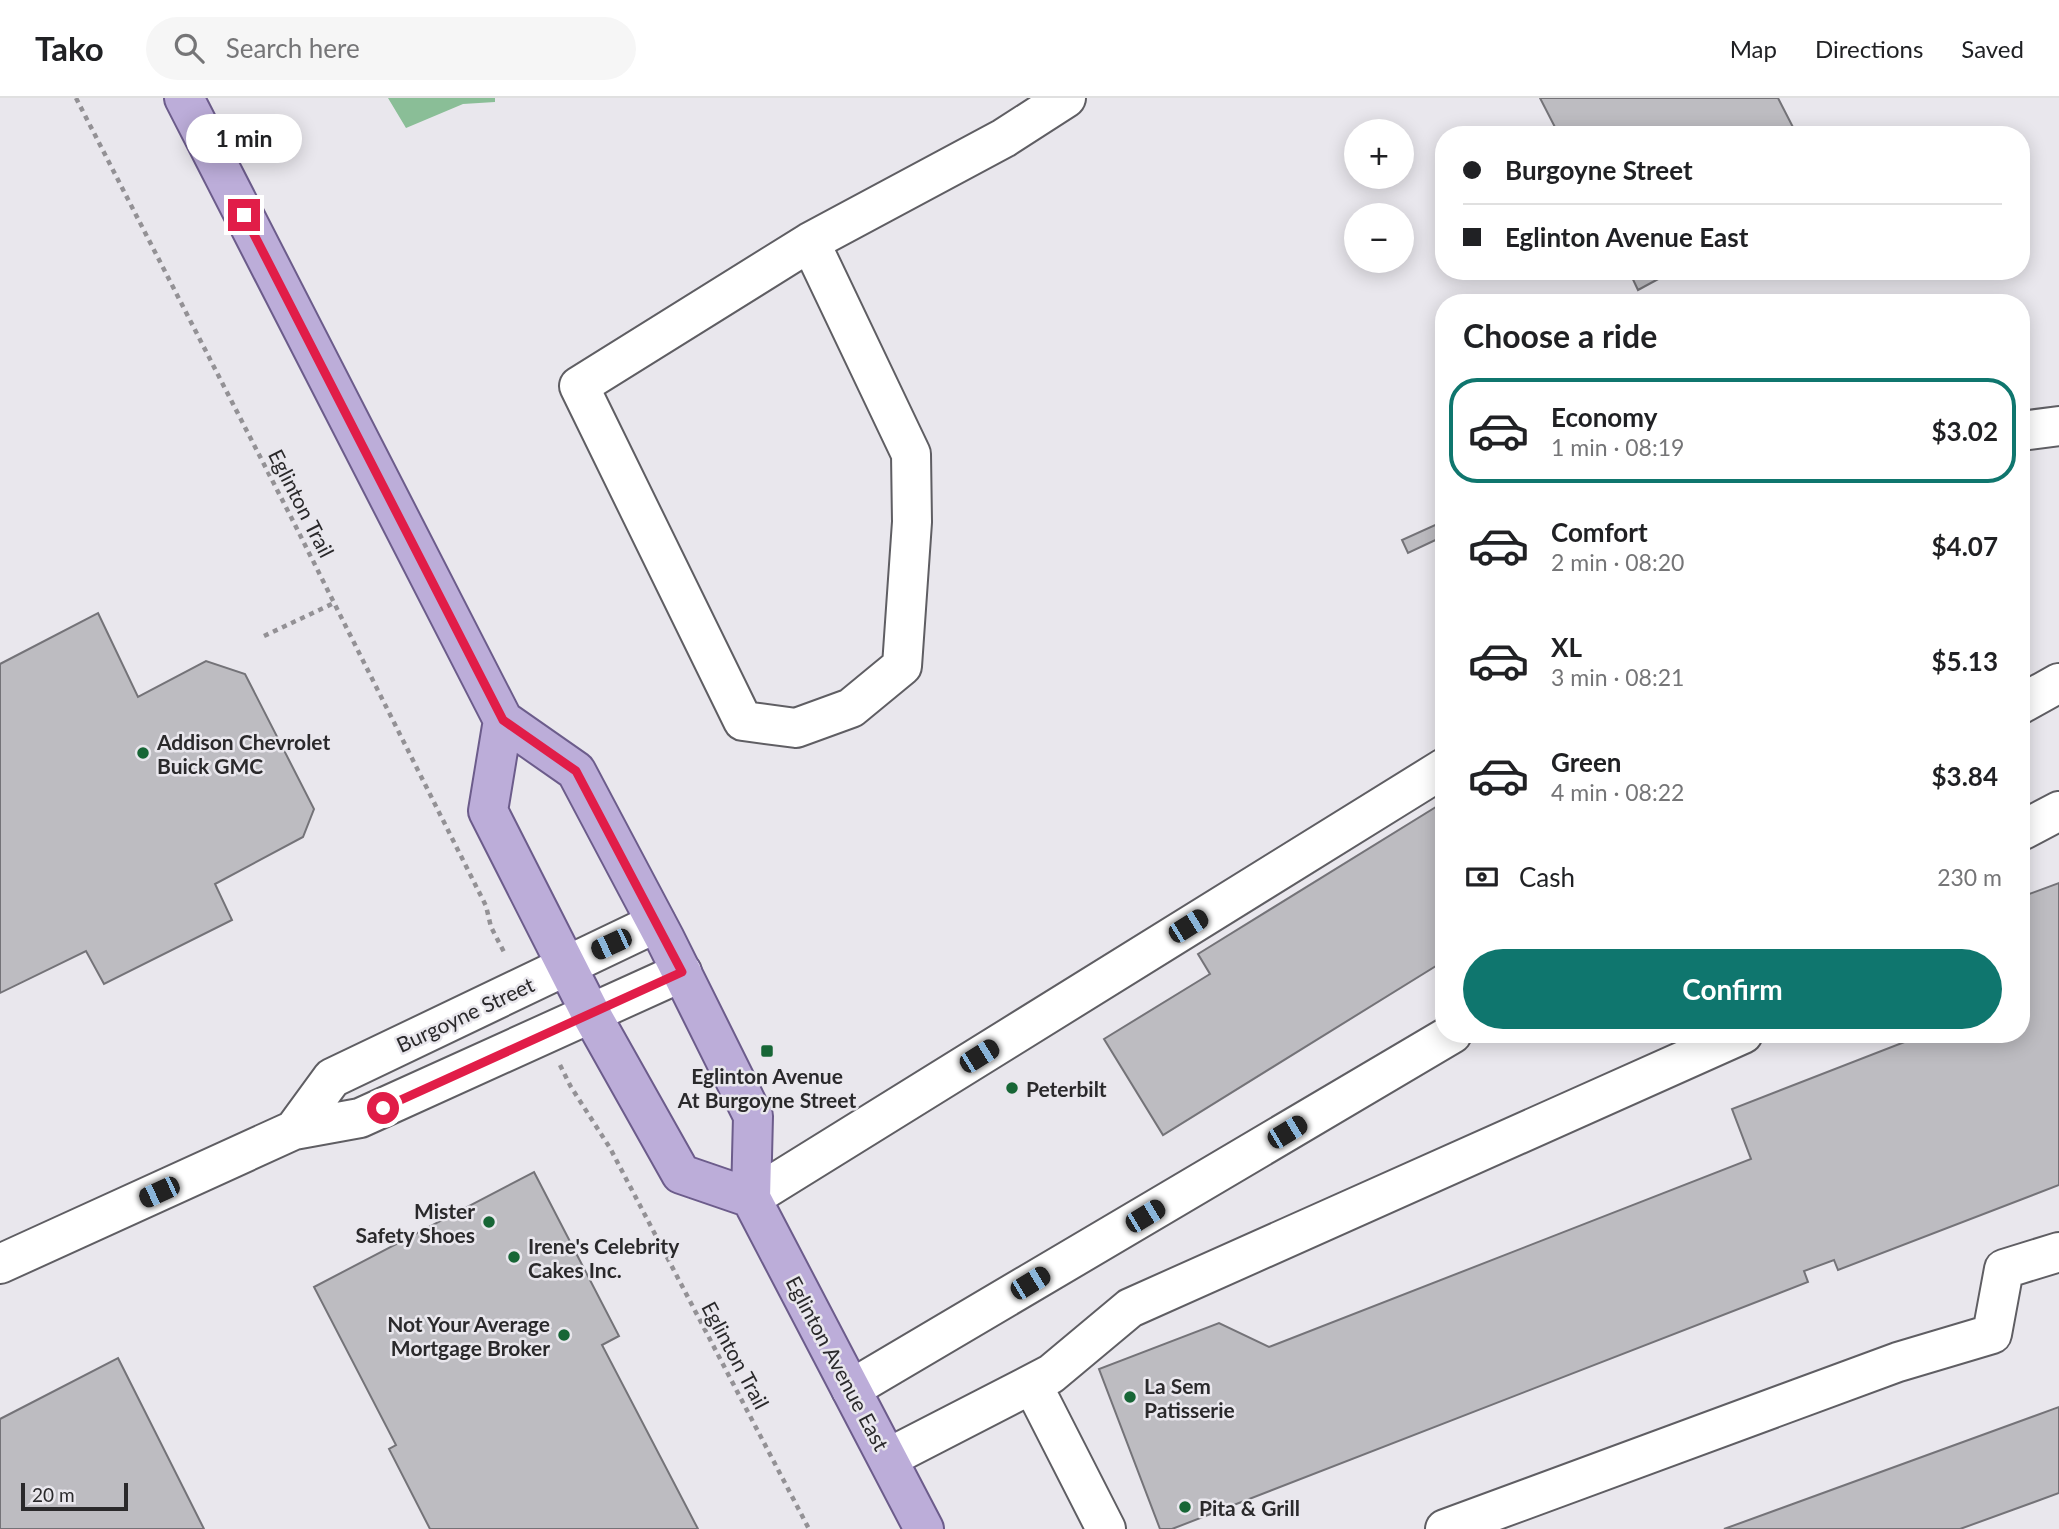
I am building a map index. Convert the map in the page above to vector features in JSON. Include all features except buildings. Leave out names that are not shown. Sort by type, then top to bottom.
[{"type":"main road","name":"Eglinton Avenue East","points":[[184,98],[503,720],[576,771],[682,972],[753,1116],[751,1198],[925,1529]]},
{"type":"main road","points":[[503,720],[488,811],[566,966],[681,1174],[751,1198]]},
{"type":"street","points":[[810,242],[911,454],[912,522],[902,666],[851,708],[796,728],[743,721],[579,386],[810,242],[1004,138],[1066,98]]},
{"type":"street","points":[[2030,430],[2059,426]]},
{"type":"street","points":[[2030,699],[2059,683]]},
{"type":"street","points":[[751,1198],[1435,774]]},
{"type":"street","points":[[2030,826],[2059,811]]},
{"type":"street","name":"Burgoyne Street","points":[[294,1130],[332,1077],[656,923]]},
{"type":"street","name":"Burgoyne Street","points":[[0,1264],[294,1130],[360,1118],[682,972]]},
{"type":"street","points":[[851,1389],[1437,1043]]},
{"type":"street","points":[[888,1458],[1052,1374],[1130,1308],[1724,1043]]},
{"type":"street","points":[[1445,1529],[1898,1362],[1992,1335],[2004,1269],[2059,1252]]},
{"type":"street","points":[[1031,1384],[1106,1529]]},
{"type":"path","name":"Eglinton Trail","points":[[76,98],[486,906],[491,927]]},
{"type":"path","points":[[264,636],[334,603]]},
{"type":"path","name":"Eglinton Trail","points":[[571,1087],[610,1148],[809,1529]]},
{"type":"shaded area","points":[[388,98],[495,98],[495,102],[463,104],[406,128]]},
{"type":"place","name":"Addison Chevrolet Buick GMC","points":[[143,753]]},
{"type":"place","name":"Eglinton Avenue At Burgoyne Street","points":[[767,1051]]},
{"type":"place","name":"Peterbilt","points":[[1012,1088]]},
{"type":"place","name":"Mister Safety Shoes","points":[[489,1222]]},
{"type":"place","name":"Irene's Celebrity Cakes Inc.","points":[[514,1257]]},
{"type":"place","name":"Not Your Average Mortgage Broker","points":[[564,1335]]},
{"type":"place","name":"La Sem Patisserie","points":[[1130,1397]]},
{"type":"place","name":"Pita & Grill","points":[[1185,1507]]},
{"type":"route","points":[[244,215],[503,720],[576,771],[682,972],[383,1108]]}]
